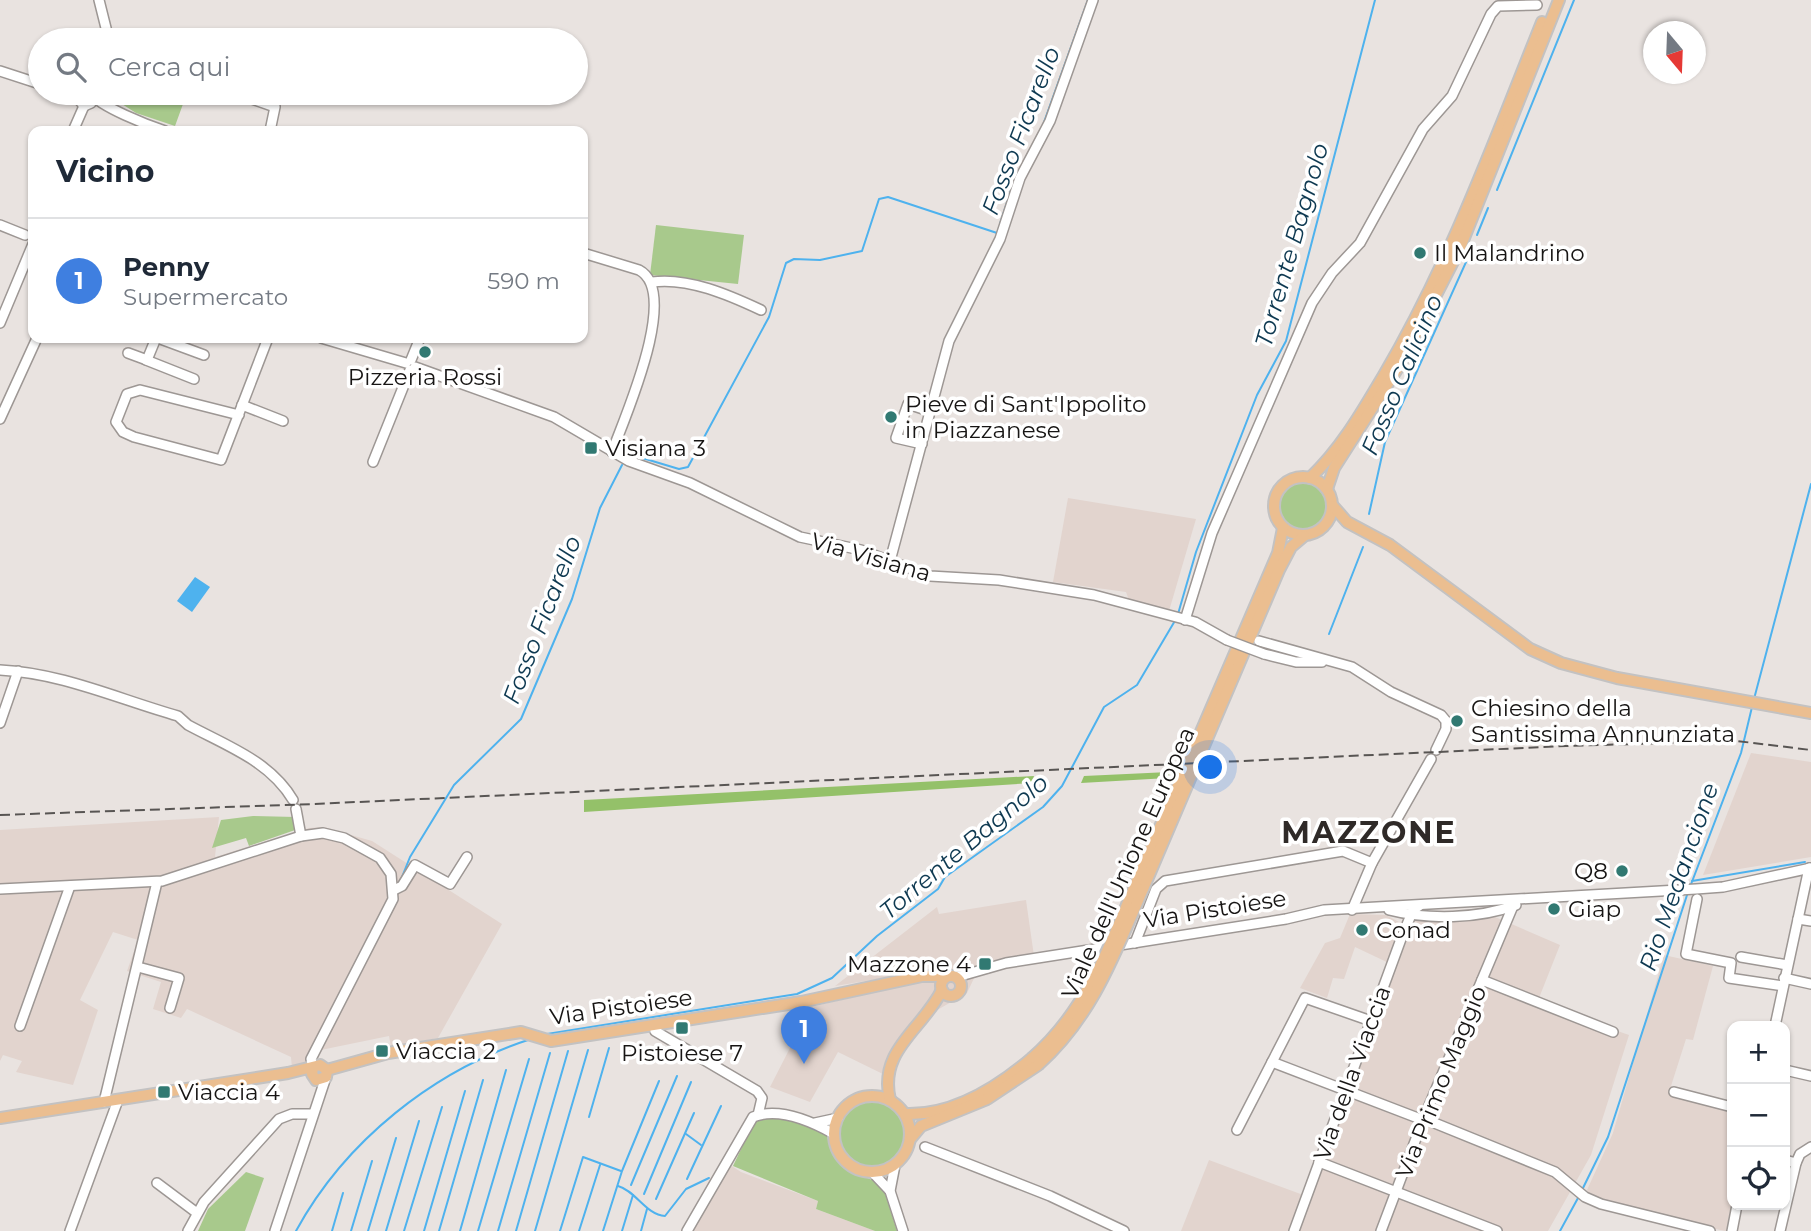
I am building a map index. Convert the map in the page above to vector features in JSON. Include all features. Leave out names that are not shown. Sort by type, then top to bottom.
[{"type":"main road","name":"Viale dell'Unione Europea","points":[[1139,887],[1278,553],[1283,528],[1275,513],[1277,493],[1289,481],[1310,478],[1328,462],[1366,405],[1430,292],[1472,199],[1551,0]]},
{"type":"main road","points":[[1327,489],[1334,468],[1401,363],[1449,270],[1559,0]]},
{"type":"main road","points":[[1310,478],[1327,489],[1333,506],[1353,526],[1390,545],[1521,642],[1546,657],[1593,673],[1811,713]]},
{"type":"main road","points":[[1322,529],[1330,519],[1333,506]]},
{"type":"main road","name":"Viale dell'Unione Europea","points":[[911,1138],[925,1124],[987,1099],[1035,1062],[1086,996],[1139,887],[1283,561],[1291,547],[1304,536],[1322,529],[1353,526]]},
{"type":"main road","points":[[1283,528],[1304,536]]},
{"type":"main road","points":[[922,976],[933,980],[945,991],[959,992],[955,979]]},
{"type":"main road","name":"Via Pistoiese","points":[[0,1118],[288,1073],[319,1072],[388,1053],[527,1033],[551,1041],[802,1002],[922,976],[955,979]]},
{"type":"main road","points":[[869,1096],[890,1100],[905,1114],[911,1138],[906,1153],[895,1165],[873,1173],[857,1169],[843,1160],[837,1150],[834,1134],[838,1118],[848,1104],[869,1096],[886,1077],[893,1056],[955,979]]},
{"type":"main road","name":"Viale dell'Unione Europea","points":[[905,1114],[928,1113],[968,1099],[1035,1062]]},
{"type":"main road","points":[[886,1077],[890,1100]]},
{"type":"street","points":[[99,0],[106,28]]},
{"type":"street","points":[[890,561],[949,341],[1000,239],[1020,178],[1050,121],[1093,0]]},
{"type":"street","points":[[1180,619],[1212,533],[1312,303],[1332,273],[1360,243],[1423,129],[1452,96],[1491,14],[1498,6],[1512,2],[1537,5]]},
{"type":"street","points":[[0,72],[28,80]]},
{"type":"street","points":[[75,126],[81,105]]},
{"type":"street","points":[[97,105],[149,126]]},
{"type":"street","points":[[269,105],[275,107],[271,126]]},
{"type":"street","points":[[0,225],[28,231]]},
{"type":"street","points":[[588,255],[639,270],[652,282],[666,281],[720,291],[761,310]]},
{"type":"street","points":[[0,323],[28,256]]},
{"type":"street","points":[[612,452],[649,351],[652,282]]},
{"type":"street","points":[[0,419],[35,343]]},
{"type":"street","points":[[146,360],[154,343]]},
{"type":"street","points":[[171,343],[204,355]]},
{"type":"street","points":[[266,343],[241,410],[221,460],[123,432],[116,422],[127,394],[140,390],[241,410],[283,421]]},
{"type":"street","name":"Via Visiana","points":[[350,343],[554,417],[612,452],[690,483],[800,537],[861,550],[930,576],[999,580],[1060,588],[1198,623],[1227,640],[1296,662],[1338,662]]},
{"type":"street","points":[[373,462],[417,343]]},
{"type":"street","points":[[128,353],[194,379]]},
{"type":"street","points":[[922,444],[897,438],[908,404],[929,411]]},
{"type":"street","points":[[1259,641],[1338,662],[1441,715],[1446,721],[1446,729],[1434,755],[1372,863],[1352,910]]},
{"type":"street","points":[[0,670],[61,677],[84,688],[178,716],[188,725],[272,772],[286,786],[295,804],[301,836]]},
{"type":"street","points":[[0,723],[19,671]]},
{"type":"street","points":[[0,889],[157,882],[314,833],[332,835],[368,850],[386,865],[394,890],[391,905],[310,1062],[319,1072],[314,1110],[275,1231]]},
{"type":"street","points":[[1135,943],[1156,889],[1165,881],[1343,851],[1372,863]]},
{"type":"street","points":[[394,890],[402,886],[415,865],[450,884],[467,857]]},
{"type":"street","points":[[1776,1021],[1810,868]]},
{"type":"street","name":"Via Pistoiese","points":[[1384,909],[1411,916],[1529,900],[1685,890],[1697,894],[1810,868]]},
{"type":"street","points":[[104,1102],[157,882]]},
{"type":"street","points":[[20,1026],[70,886]]},
{"type":"street","points":[[1697,894],[1686,954],[1731,963],[1728,978],[1811,984]]},
{"type":"street","name":"Via Pistoiese","points":[[955,979],[1006,963],[1286,919],[1324,910],[1513,906],[1529,900]]},
{"type":"street","name":"Via della Viaccia","points":[[1294,1231],[1401,939],[1413,910],[1419,906]]},
{"type":"street","name":"Via Primo Maggio","points":[[1494,906],[1501,914],[1500,932]]},
{"type":"street","name":"Via Primo Maggio","points":[[1381,1231],[1423,1120],[1513,906]]},
{"type":"street","points":[[1384,909],[1400,919],[1401,939]]},
{"type":"street","points":[[1798,919],[1811,921]]},
{"type":"street","points":[[1741,957],[1787,965]]},
{"type":"street","points":[[138,967],[179,978],[170,1008]]},
{"type":"street","points":[[1482,979],[1613,1032]]},
{"type":"street","points":[[1237,1130],[1305,998],[1371,1021]]},
{"type":"street","points":[[655,1031],[757,1091],[771,1112]]},
{"type":"street","points":[[1272,1062],[1423,1120]]},
{"type":"street","points":[[1790,1071],[1811,1076]]},
{"type":"street","points":[[1674,1092],[1727,1106]]},
{"type":"street","points":[[687,1231],[756,1116],[762,1098]]},
{"type":"street","points":[[70,1231],[118,1100]]},
{"type":"street","points":[[1432,1103],[1432,1122],[1555,1172],[1585,1197],[1688,1229],[1710,1231]]},
{"type":"street","points":[[188,1231],[197,1213],[279,1119],[314,1110]]},
{"type":"street","points":[[756,1116],[771,1112],[815,1123],[834,1134]]},
{"type":"street","points":[[815,1123],[838,1118]]},
{"type":"street","points":[[925,1147],[1050,1196],[1124,1231]]},
{"type":"street","points":[[1780,1231],[1796,1163],[1800,1154],[1811,1147]]},
{"type":"street","points":[[1790,1161],[1796,1163]]},
{"type":"street","points":[[1319,1162],[1497,1231]]},
{"type":"street","points":[[890,1191],[895,1165]]},
{"type":"street","points":[[873,1173],[890,1191],[903,1231]]},
{"type":"street","points":[[157,1183],[197,1213]]},
{"type":"street","points":[[1732,1231],[1736,1210]]},
{"type":"shaded area","points":[[1068,498],[1196,519],[1169,611],[1130,603],[1126,592],[1053,582]]},
{"type":"shaded area","points":[[1751,753],[1811,762],[1811,857],[1703,875]]},
{"type":"shaded area","points":[[219,817],[215,857],[309,828],[323,827],[372,841],[502,924],[438,1038],[391,1047],[389,1036],[311,1052],[307,1065],[292,1068],[291,1057],[187,1009],[181,1018],[153,1009],[161,982],[127,971],[138,940],[113,932],[80,1000],[98,1010],[73,1085],[16,1072],[22,1061],[3,1055],[0,1061],[0,830]]},
{"type":"shaded area","points":[[1026,900],[1035,963],[976,974],[967,993],[932,1013],[894,1066],[891,1078],[838,1052],[810,1102],[770,1087],[811,1007],[871,993],[878,979],[835,986],[937,907],[939,914]]},
{"type":"shaded area","points":[[1350,914],[1386,915],[1399,922],[1493,916],[1560,945],[1537,1003],[1629,1035],[1591,1155],[1548,1231],[1181,1231],[1209,1160],[1306,1196],[1391,964],[1355,947],[1344,979],[1333,978],[1327,998],[1300,988],[1325,943],[1340,938]]},
{"type":"shaded area","points":[[1664,955],[1713,966],[1693,1040],[1686,1039],[1671,1086],[1727,1101],[1727,1210],[1730,1210],[1726,1231],[1664,1219],[1590,1197],[1587,1190],[1613,1133]]},
{"type":"shaded area","points":[[724,1161],[741,1172],[818,1201],[816,1209],[875,1231],[682,1231]]},
{"type":"green space","points":[[124,105],[183,105],[175,126],[136,113]]},
{"type":"green space","points":[[656,225],[744,235],[738,284],[650,275]]},
{"type":"green space","points":[[1303,482],[1321,489],[1328,507],[1321,525],[1303,532],[1285,525],[1278,507],[1285,489]]},
{"type":"green space","points":[[1169,772],[1168,778],[1081,783],[1084,776]]},
{"type":"green space","points":[[1034,776],[1032,783],[584,812],[584,800]]},
{"type":"green space","points":[[253,816],[296,817],[298,829],[249,846],[246,838],[212,848],[221,820]]},
{"type":"green space","points":[[879,1101],[900,1116],[906,1128],[904,1148],[896,1159],[879,1169],[865,1169],[848,1159],[840,1148],[838,1128],[848,1111],[859,1103]]},
{"type":"green space","points":[[773,1117],[816,1127],[826,1134],[834,1155],[843,1166],[876,1182],[884,1190],[897,1231],[875,1231],[816,1209],[818,1201],[733,1166],[753,1124],[761,1118]]},
{"type":"green space","points":[[246,1172],[264,1178],[245,1231],[198,1231],[208,1209]]},
{"type":"water","points":[[195,577],[210,587],[192,612],[177,601]]},
{"type":"waterway","name":"Fosso Ficarello","points":[[1043,125],[1088,0]]},
{"type":"waterway","name":"Torrente Bagnolo","points":[[1178,614],[1196,552],[1257,395],[1286,341],[1375,0]]},
{"type":"waterway","name":"Fosso Calicino","points":[[1497,190],[1574,0]]},
{"type":"waterway","name":"Fosso Ficarello","points":[[1000,224],[1011,190]]},
{"type":"waterway","name":"Fosso Ficarello","points":[[629,454],[679,469],[688,467],[769,317],[786,263],[794,259],[820,260],[862,251],[879,199],[888,197],[997,233]]},
{"type":"waterway","name":"Fosso Calicino","points":[[1477,235],[1488,208]]},
{"type":"waterway","name":"Fosso Calicino","points":[[1369,514],[1385,442],[1471,251]]},
{"type":"waterway","name":"Fosso Ficarello","points":[[402,877],[410,857],[454,785],[521,719],[572,599],[600,508],[622,465]]},
{"type":"waterway","name":"Rio Medancione","points":[[1754,699],[1811,484]]},
{"type":"waterway","name":"Fosso Calicino","points":[[1329,634],[1363,547]]},
{"type":"waterway","name":"Torrente Bagnolo","points":[[547,1034],[797,994],[832,978],[877,936],[938,889],[945,877],[1043,807],[1062,786],[1104,707],[1137,685],[1176,619]]},
{"type":"waterway","name":"Rio Medancione","points":[[1690,887],[1741,753],[1752,707]]},
{"type":"waterway","points":[[1692,881],[1805,862]]},
{"type":"waterway","name":"Rio Medancione","points":[[1582,1190],[1608,1137],[1688,892]]},
{"type":"waterway","name":"Torrente Bagnolo","points":[[296,1231],[316,1198],[340,1167],[366,1139],[396,1113],[460,1069],[531,1039]]},
{"type":"waterway","points":[[589,1117],[609,1048]]},
{"type":"waterway","points":[[535,1231],[588,1050]]},
{"type":"waterway","points":[[516,1231],[568,1051]]},
{"type":"waterway","points":[[498,1231],[550,1053]]},
{"type":"waterway","points":[[478,1231],[529,1059]]},
{"type":"waterway","points":[[460,1231],[506,1070]]},
{"type":"waterway","points":[[631,1185],[677,1076]]},
{"type":"waterway","points":[[439,1231],[483,1080]]},
{"type":"waterway","points":[[603,1231],[622,1171],[659,1081]]},
{"type":"waterway","points":[[644,1194],[691,1082]]},
{"type":"waterway","points":[[424,1231],[465,1091]]},
{"type":"waterway","points":[[687,1179],[721,1106]]},
{"type":"waterway","points":[[404,1231],[442,1107]]},
{"type":"waterway","points":[[656,1199],[694,1113]]},
{"type":"waterway","points":[[386,1231],[419,1121]]},
{"type":"waterway","points":[[686,1134],[701,1145]]},
{"type":"waterway","points":[[368,1231],[396,1138]]},
{"type":"waterway","points":[[560,1231],[583,1157],[621,1171]]},
{"type":"waterway","points":[[351,1231],[372,1161]]},
{"type":"waterway","points":[[579,1231],[600,1165]]},
{"type":"waterway","points":[[618,1186],[652,1212],[665,1216],[686,1189],[709,1178]]},
{"type":"waterway","points":[[332,1231],[343,1193]]},
{"type":"waterway","points":[[622,1231],[633,1195]]},
{"type":"waterway","name":"Rio Medancione","points":[[1560,1231],[1578,1198]]},
{"type":"waterway","points":[[641,1231],[647,1209]]},
{"type":"railway","points":[[0,815],[314,804],[1566,746],[1737,741],[1811,750]]},
{"type":"place","name":"Il Malandrino","points":[[1420,253]]},
{"type":"place","name":"Pizzeria Rossi","points":[[425,352]]},
{"type":"place","name":"Pieve di Sant'Ippolito in Piazzanese","points":[[891,417]]},
{"type":"place","name":"Visiana 3","points":[[591,448]]},
{"type":"place","name":"Chiesino della Santissima Annunziata","points":[[1457,721]]},
{"type":"place","name":"Q8","points":[[1622,871]]},
{"type":"place","name":"Giap","points":[[1554,909]]},
{"type":"place","name":"Conad","points":[[1362,930]]},
{"type":"place","name":"Mazzone 4","points":[[985,964]]},
{"type":"place","name":"Pistoiese 7","points":[[682,1028]]},
{"type":"place","name":"Viaccia 2","points":[[382,1051]]},
{"type":"place","name":"Penny","points":[[804,1064]]},
{"type":"place","name":"Viaccia 4","points":[[164,1092]]},
{"type":"district","name":"MAZZONE","points":[[1369,833]]}]
